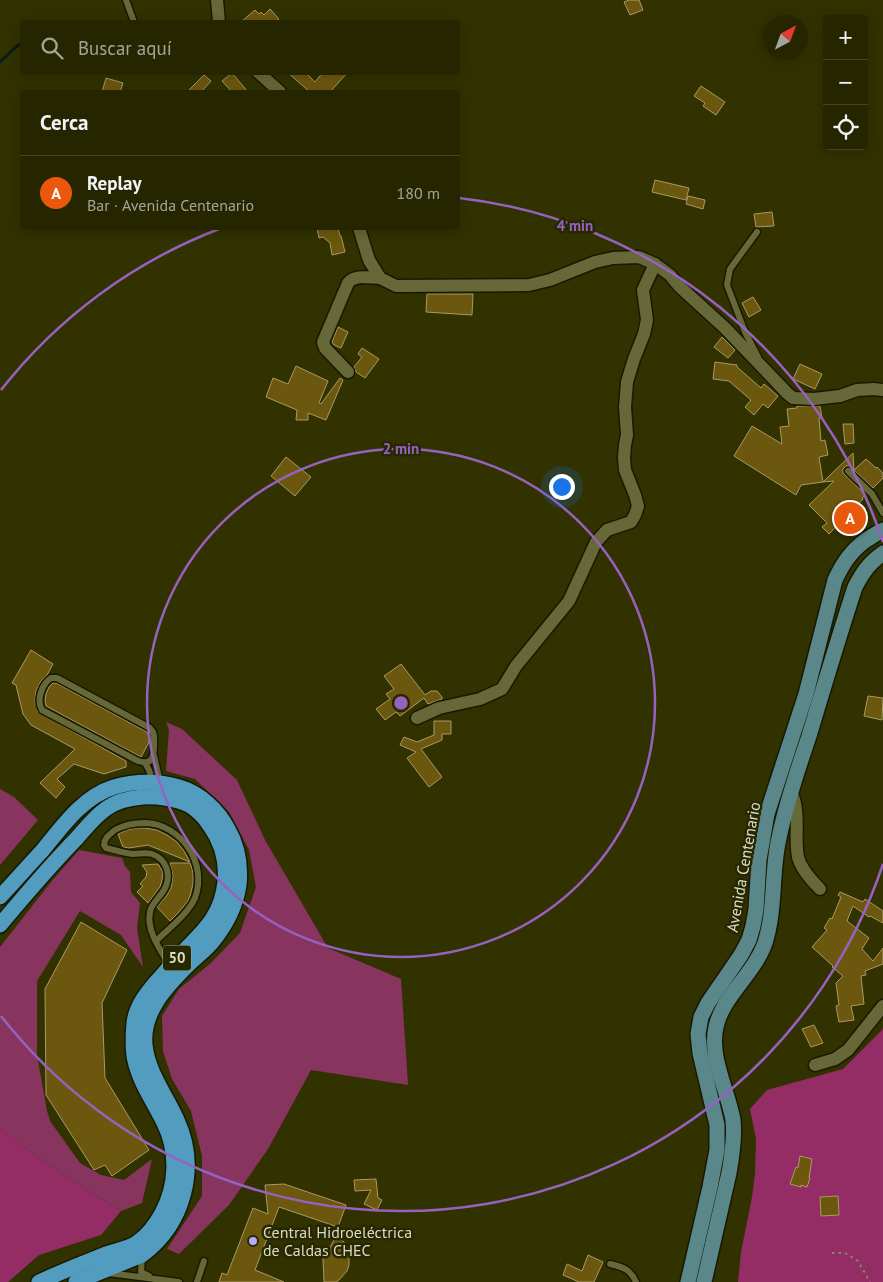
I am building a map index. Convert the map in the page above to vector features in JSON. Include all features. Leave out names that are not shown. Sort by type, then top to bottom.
[{"type":"highway","name":"50","points":[[0,897],[85,802],[113,788],[156,782],[189,790],[210,805],[218,814],[234,838],[238,851],[240,877],[230,916],[212,942],[186,966],[160,997],[148,1018],[145,1042],[146,1054],[183,1134],[187,1163],[184,1193],[168,1230],[160,1240],[142,1255],[76,1282]]},
{"type":"highway","name":"50","points":[[0,925],[95,818],[117,802],[155,797],[189,805],[207,822],[224,854],[226,866],[224,889],[216,913],[202,934],[170,966],[146,994],[136,1012],[134,1022],[134,1058],[141,1080],[165,1124],[171,1142],[174,1175],[168,1201],[156,1224],[148,1234],[132,1246],[107,1254],[39,1282]]},
{"type":"main road","name":"Avenida Centenario","points":[[688,1282],[717,1150],[717,1125],[700,1053],[698,1034],[701,1017],[749,940],[756,908],[759,860],[767,814],[806,694],[835,580],[841,567],[855,548],[883,530]]},
{"type":"main road","name":"Avenida Centenario","points":[[704,1282],[729,1173],[733,1138],[733,1121],[714,1041],[715,1029],[723,1008],[753,968],[764,945],[771,917],[779,838],[791,791],[855,587],[865,570],[883,553]]},
{"type":"street","points":[[218,0],[219,20]]},
{"type":"street","points":[[261,75],[278,90]]},
{"type":"street","points":[[360,230],[369,260],[380,278]]},
{"type":"street","points":[[348,372],[325,348],[323,342],[348,283],[355,277],[380,278],[396,286],[529,285],[550,280],[595,262],[614,258],[639,257],[670,274],[679,286],[725,328],[793,398],[814,399],[840,396],[857,390],[883,390]]},
{"type":"street","points":[[417,718],[439,708],[480,699],[502,689],[516,666],[570,601],[596,542],[607,530],[631,522],[635,515],[638,506],[625,470],[624,458],[627,434],[625,407],[627,382],[647,320],[643,290],[654,264]]},
{"type":"street","points":[[791,791],[796,810],[798,858],[806,873],[820,889]]},
{"type":"street","points":[[815,1064],[835,1059],[848,1050],[883,1006]]},
{"type":"lane","points":[[126,0],[133,20]]},
{"type":"lane","points":[[757,232],[730,269],[727,284],[745,332],[766,371]]},
{"type":"lane","points":[[848,471],[872,494],[883,513]]},
{"type":"lane","points":[[51,678],[57,678],[150,728],[154,736],[156,782],[145,763],[42,710],[39,701],[46,681],[51,678]]},
{"type":"lane","points":[[145,763],[154,756]]},
{"type":"lane","points":[[156,941],[174,924],[194,898],[198,882],[197,870],[194,856],[176,834],[165,827],[151,823],[136,823],[120,827],[114,831],[105,840],[104,845],[106,848],[133,854],[153,854],[166,866],[169,872],[166,888],[150,911],[152,931],[156,941],[170,966]]},
{"type":"lane","points":[[142,1255],[141,1272],[152,1278]]},
{"type":"lane","points":[[197,1282],[204,1261]]},
{"type":"lane","points":[[610,1264],[629,1270],[636,1282]]},
{"type":"lane","points":[[99,1272],[179,1282]]},
{"type":"path","points":[[832,1253],[845,1253],[858,1261],[870,1282]]},
{"type":"shaded area","points":[[166,722],[182,729],[237,780],[265,840],[328,948],[401,979],[408,1085],[311,1070],[268,1149],[229,1205],[179,1254],[167,1249],[202,1196],[202,1156],[191,1111],[172,1079],[163,1051],[162,1016],[179,989],[211,963],[240,933],[256,887],[249,850],[229,812],[195,779],[166,771],[169,730]]},
{"type":"shaded area","points":[[0,789],[14,797],[38,820],[0,865]]},
{"type":"shaded area","points":[[79,850],[122,858],[130,872],[131,892],[140,903],[137,928],[143,967],[121,935],[80,911],[37,981],[37,1055],[50,1121],[80,1163],[101,1175],[124,1180],[152,1159],[142,1203],[121,1211],[44,1161],[0,1128],[0,947],[51,882]]},
{"type":"shaded area","points":[[883,1029],[883,1282],[738,1282],[741,1252],[755,1174],[756,1139],[750,1109],[767,1090],[843,1069]]},
{"type":"shaded area","points":[[0,1128],[44,1161],[121,1211],[101,1235],[39,1255],[8,1282],[0,1282]]},
{"type":"building","points":[[639,0],[643,10],[630,15],[624,2]]},
{"type":"building","points":[[270,9],[279,19],[243,20],[255,10],[259,14],[261,12],[264,15]]},
{"type":"building","points":[[204,75],[211,81],[203,90],[189,90]]},
{"type":"building","points":[[230,75],[234,75],[246,90],[230,90],[222,81]]},
{"type":"building","points":[[290,75],[308,75],[315,82],[321,75],[345,75],[332,90],[308,90]]},
{"type":"building","points":[[106,78],[123,83],[121,90],[103,90]]},
{"type":"building","points":[[701,86],[725,102],[716,115],[703,106],[705,103],[694,96]]},
{"type":"building","points":[[655,180],[689,188],[686,200],[652,192]]},
{"type":"building","points":[[688,196],[705,200],[703,209],[686,204]]},
{"type":"building","points":[[772,212],[774,226],[756,227],[754,214]]},
{"type":"building","points":[[317,230],[338,230],[345,252],[332,255],[330,243],[323,237],[319,238]]},
{"type":"building","points":[[427,294],[473,294],[472,315],[426,312]]},
{"type":"building","points":[[753,297],[761,310],[749,317],[742,303]]},
{"type":"building","points":[[338,327],[348,332],[341,348],[332,342]]},
{"type":"building","points":[[722,337],[735,350],[728,358],[714,347]]},
{"type":"building","points":[[362,348],[379,359],[365,378],[356,372],[354,367],[362,357],[358,354]]},
{"type":"building","points":[[715,362],[737,365],[761,388],[764,384],[778,396],[768,408],[763,404],[754,415],[745,407],[751,400],[729,381],[713,379]]},
{"type":"building","points":[[800,364],[822,374],[815,389],[793,379]]},
{"type":"building","points":[[296,366],[328,381],[319,403],[321,404],[340,378],[343,380],[326,420],[308,413],[308,420],[296,420],[297,410],[266,397],[273,378],[288,384]]},
{"type":"building","points":[[797,406],[820,406],[822,418],[819,418],[821,441],[825,440],[828,455],[819,457],[823,482],[801,485],[796,495],[734,456],[752,426],[782,444],[780,427],[789,426],[787,409],[797,408]]},
{"type":"building","points":[[843,424],[853,424],[854,443],[845,444]]},
{"type":"building","points":[[853,453],[854,470],[850,466],[846,466],[843,469],[843,473],[866,495],[829,534],[822,527],[827,523],[809,505],[834,481],[823,482]]},
{"type":"building","points":[[286,457],[311,477],[295,496],[271,476]]},
{"type":"building","points":[[866,459],[883,473],[883,478],[873,488],[854,470]]},
{"type":"building","points":[[31,650],[53,664],[36,691],[35,702],[38,712],[126,761],[126,767],[104,774],[74,764],[57,779],[65,787],[56,798],[40,783],[75,749],[31,725],[23,714],[16,685],[12,683]]},
{"type":"building","points":[[401,664],[425,695],[431,691],[437,691],[442,699],[428,704],[424,698],[400,716],[396,712],[385,720],[376,709],[390,699],[386,694],[394,689],[384,676]]},
{"type":"building","points":[[53,683],[147,732],[149,742],[141,757],[46,706],[46,694]]},
{"type":"building","points":[[868,696],[883,698],[882,720],[864,716]]},
{"type":"building","points":[[434,721],[451,721],[451,734],[442,734],[442,740],[421,749],[442,777],[429,787],[407,758],[416,752],[400,745],[404,737],[417,742],[434,735]]},
{"type":"building","points":[[137,828],[157,830],[167,835],[177,842],[190,862],[148,845],[123,847],[118,834]]},
{"type":"building","points":[[170,863],[190,863],[193,872],[193,884],[188,901],[170,921],[157,907],[171,888],[173,876]]},
{"type":"building","points":[[158,864],[163,872],[162,880],[160,887],[148,903],[137,892],[143,886],[140,884],[146,877],[147,872],[142,865]]},
{"type":"building","points":[[840,892],[863,902],[865,899],[883,911],[883,923],[869,917],[853,906],[847,921],[869,938],[862,949],[873,961],[883,948],[883,964],[865,971],[866,975],[861,976],[864,1004],[851,1006],[854,1020],[839,1022],[836,1006],[839,1005],[836,983],[843,976],[812,947],[827,930],[824,928],[830,918],[832,919],[841,897],[838,895]]},
{"type":"building","points":[[81,922],[127,950],[102,1003],[105,1078],[149,1150],[112,1176],[105,1165],[94,1170],[46,1095],[45,989]]},
{"type":"building","points":[[814,1025],[823,1043],[811,1047],[802,1029]]},
{"type":"building","points":[[800,1156],[812,1159],[807,1187],[790,1184],[796,1167],[798,1168]]},
{"type":"building","points":[[376,1179],[378,1198],[382,1200],[377,1210],[364,1204],[371,1190],[355,1191],[354,1180]]},
{"type":"building","points":[[284,1184],[346,1205],[338,1227],[279,1207],[255,1270],[284,1282],[219,1282],[222,1273],[227,1275],[253,1208],[268,1214],[265,1185]]},
{"type":"building","points":[[838,1196],[839,1215],[821,1216],[820,1197]]},
{"type":"building","points":[[337,1235],[347,1247],[349,1265],[347,1271],[339,1280],[336,1282],[324,1282],[323,1259]]},
{"type":"building","points":[[588,1255],[603,1262],[594,1282],[579,1282],[563,1275],[567,1264],[582,1271]]},
{"type":"waterway","points":[[0,62],[20,45]]},
{"type":"place","name":"Replay","points":[[850,518]]},
{"type":"place","name":"Central Hidroeléctrica de Caldas CHEC","points":[[253,1241]]}]
